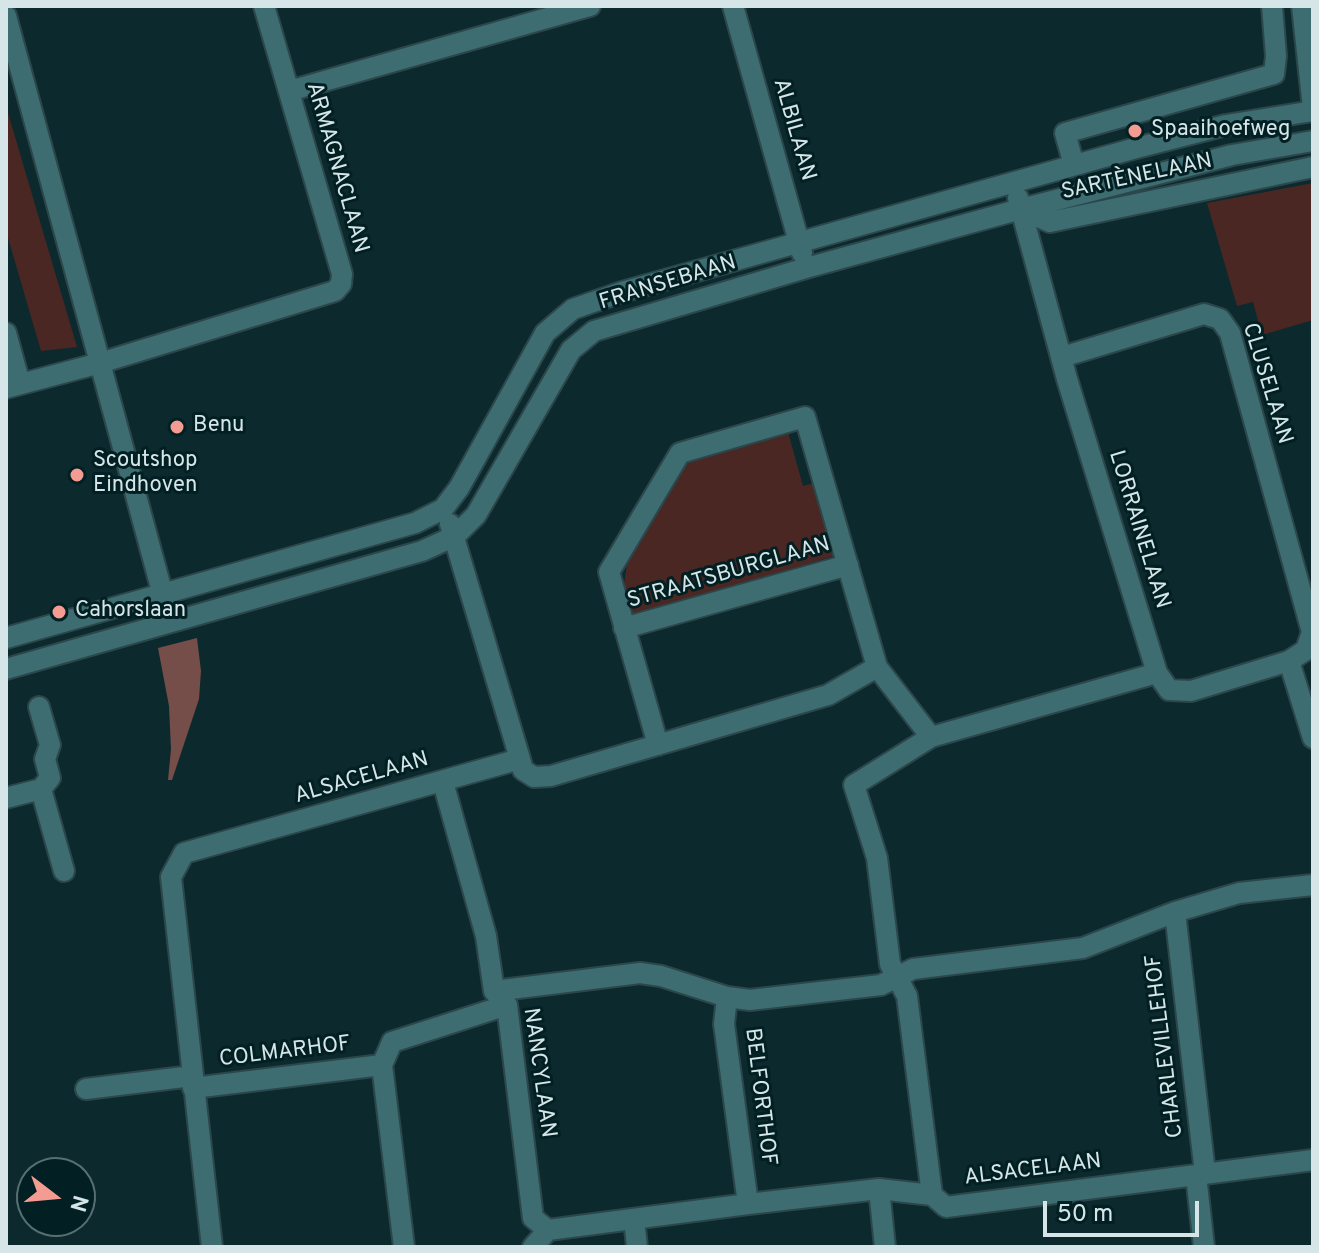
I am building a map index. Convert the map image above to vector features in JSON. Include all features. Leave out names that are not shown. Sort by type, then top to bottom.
[{"type":"street","name":"ARMAGNACLAAN","points":[[100,363],[335,291],[341,284],[342,274],[264,6]]},
{"type":"street","points":[[289,91],[556,11],[590,6]]},
{"type":"street","name":"ALBILAAN","points":[[733,6],[806,268]]},
{"type":"street","points":[[1074,165],[1065,133],[1274,74],[1276,56],[1272,6]]},
{"type":"street","points":[[1302,6],[1313,110]]},
{"type":"street","points":[[6,16],[170,621]]},
{"type":"street","name":"FRANSEBAAN","points":[[443,509],[459,488],[545,333],[573,309],[622,292],[1074,165],[1226,125],[1313,110]]},
{"type":"street","name":"FRANSEBAAN","points":[[6,669],[422,551],[455,536],[476,515],[571,350],[594,331],[1021,209],[1232,155],[1313,141]]},
{"type":"street","name":"SARTÈNELAAN","points":[[1021,209],[1050,222],[1313,167]]},
{"type":"street","name":"LORRAINELAAN","points":[[1014,182],[1062,357],[1157,673]]},
{"type":"street","name":"CLUSELAAN","points":[[1062,357],[1204,314],[1220,319],[1230,333],[1312,632],[1306,650],[1289,661]]},
{"type":"street","points":[[6,333],[13,386],[100,363]]},
{"type":"street","name":"STRAATSBURGLAAN","points":[[658,745],[609,572],[680,453],[814,414],[848,565],[877,667],[931,737]]},
{"type":"street","points":[[6,638],[415,523],[443,509],[455,536],[523,770],[534,777],[551,776],[828,695],[877,667]]},
{"type":"street","name":"STRAATSBURGLAAN","points":[[624,628],[848,565]]},
{"type":"street","points":[[932,1195],[907,996],[890,964],[877,858],[854,785],[931,737],[1157,673],[1169,690],[1191,691],[1289,661],[1313,738]]},
{"type":"street","points":[[6,798],[41,789],[50,778],[45,759],[50,745],[39,707]]},
{"type":"street","name":"ALSACELAAN","points":[[212,1247],[171,877],[184,853],[520,759]]},
{"type":"street","name":"NANCYLAAN","points":[[443,782],[500,998],[533,1218],[548,1230]]},
{"type":"street","points":[[41,789],[64,871]]},
{"type":"street","name":"CHARLEVILLEHOF","points":[[897,979],[913,969],[1083,948],[1175,912],[1239,893],[1313,885]]},
{"type":"street","name":"CHARLEVILLEHOF","points":[[1175,912],[1201,1174],[1204,1247]]},
{"type":"street","name":"BELFORTHOF","points":[[500,998],[640,973],[661,976],[727,997],[750,1000],[881,985],[897,979]]},
{"type":"street","name":"BELFORTHOF","points":[[727,997],[724,1024],[748,1204]]},
{"type":"street","name":"COLMARHOF","points":[[404,1247],[382,1065],[392,1042],[500,998]]},
{"type":"street","name":"COLMARHOF","points":[[193,1082],[382,1065]]},
{"type":"street","points":[[86,1089],[193,1082]]},
{"type":"street","name":"ALSACELAAN","points":[[548,1230],[879,1189],[932,1195],[946,1207],[1313,1160]]},
{"type":"street","points":[[879,1189],[885,1247]]},
{"type":"street","points":[[634,1219],[637,1247]]},
{"type":"street","points":[[533,1247],[548,1230]]},
{"type":"shaded area","points":[[6,106],[77,347],[41,351],[6,231]]},
{"type":"shaded area","points":[[1313,183],[1313,320],[1262,335],[1253,302],[1237,306],[1207,203]]},
{"type":"shaded area","points":[[788,432],[803,486],[814,483],[834,556],[630,617],[623,591],[628,557],[680,463]]},
{"type":"shaded area","points":[[197,638],[201,671],[199,699],[172,780],[168,780],[171,749],[169,706],[158,648]]},
{"type":"place","name":"Spaaihoefweg","points":[[1135,131]]},
{"type":"place","name":"Benu","points":[[177,427]]},
{"type":"place","name":"Scoutshop Eindhoven","points":[[77,475]]},
{"type":"place","name":"Cahorslaan","points":[[59,612]]}]
